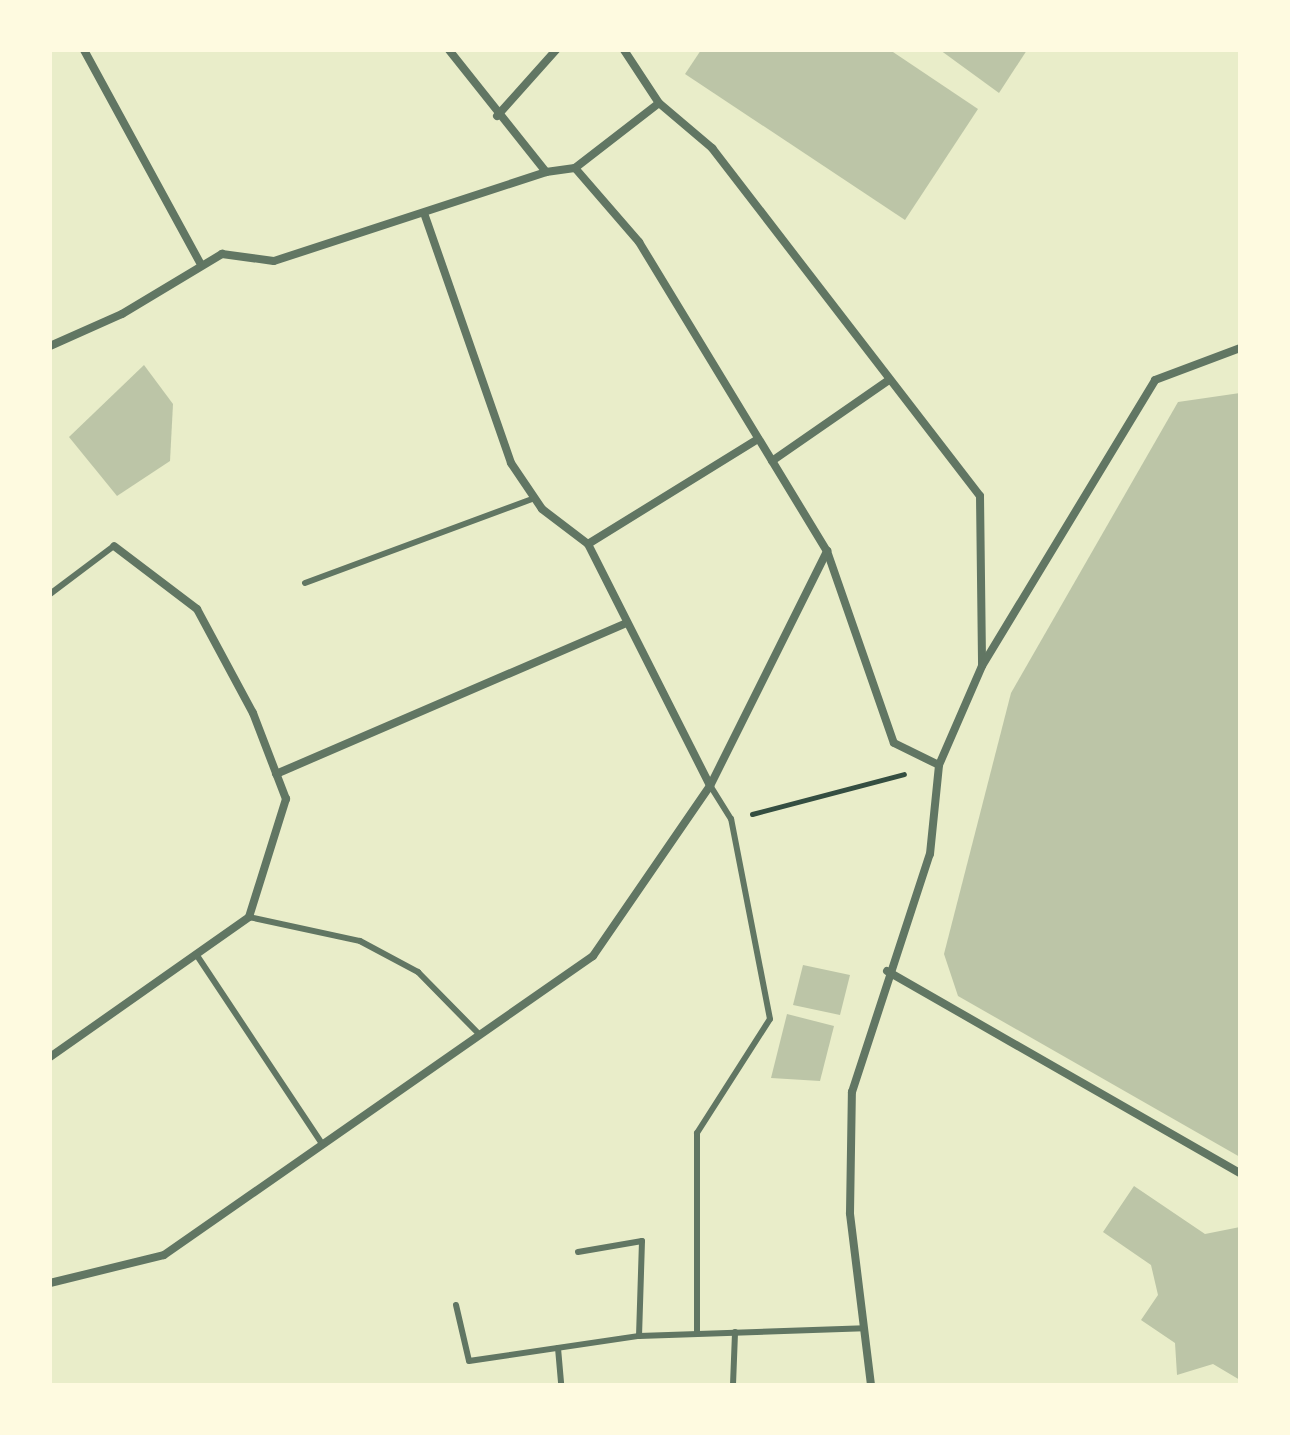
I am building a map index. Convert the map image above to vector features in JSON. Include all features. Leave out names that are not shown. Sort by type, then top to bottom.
[{"type":"street","points":[[84,50],[201,265]]},
{"type":"street","points":[[449,50],[497,116],[546,172]]},
{"type":"street","points":[[497,116],[556,50]]},
{"type":"street","points":[[624,50],[659,103],[712,148],[980,496],[982,666]]},
{"type":"street","points":[[50,346],[122,314],[222,254],[274,261],[546,172],[575,168],[659,103]]},
{"type":"street","points":[[575,168],[639,242],[827,551],[894,743],[939,765]]},
{"type":"street","points":[[424,213],[511,463],[535,498],[588,544],[710,786]]},
{"type":"street","points":[[871,1385],[850,1213],[852,1092],[887,971],[930,854],[939,765],[982,666],[1155,380],[1240,348]]},
{"type":"street","points":[[772,461],[889,380]]},
{"type":"street","points":[[588,544],[758,439]]},
{"type":"street","points":[[50,1057],[249,917],[286,799],[197,609],[114,546]]},
{"type":"street","points":[[50,1283],[164,1255],[593,956],[710,786],[827,551]]},
{"type":"street","points":[[276,774],[627,623]]},
{"type":"street","points":[[887,971],[1240,1173]]},
{"type":"lane","points":[[305,583],[535,498]]},
{"type":"lane","points":[[50,594],[114,546]]},
{"type":"lane","points":[[697,1333],[697,1133],[770,1019],[731,819],[710,786]]},
{"type":"lane","points":[[249,917],[360,941],[418,972],[480,1035]]},
{"type":"lane","points":[[196,954],[323,1145]]},
{"type":"lane","points":[[578,1252],[642,1241],[639,1336]]},
{"type":"lane","points":[[456,1305],[469,1361],[639,1336],[864,1328]]},
{"type":"lane","points":[[733,1385],[735,1332]]},
{"type":"lane","points":[[558,1348],[561,1385]]},
{"type":"path","points":[[731,819],[939,765]]},
{"type":"building","points":[[701,50],[890,50],[978,109],[905,220],[685,74]]},
{"type":"building","points":[[940,50],[1027,50],[999,93]]},
{"type":"building","points":[[144,365],[173,404],[170,461],[117,496],[69,437]]},
{"type":"building","points":[[1240,393],[1240,1157],[958,996],[944,954],[1011,693],[1178,402]]},
{"type":"building","points":[[803,965],[850,975],[840,1015],[793,1005]]},
{"type":"building","points":[[787,1014],[834,1026],[820,1081],[771,1078]]},
{"type":"building","points":[[1134,1186],[1205,1234],[1240,1227],[1240,1380],[1213,1364],[1177,1375],[1175,1343],[1141,1320],[1158,1295],[1151,1265],[1103,1232]]}]
